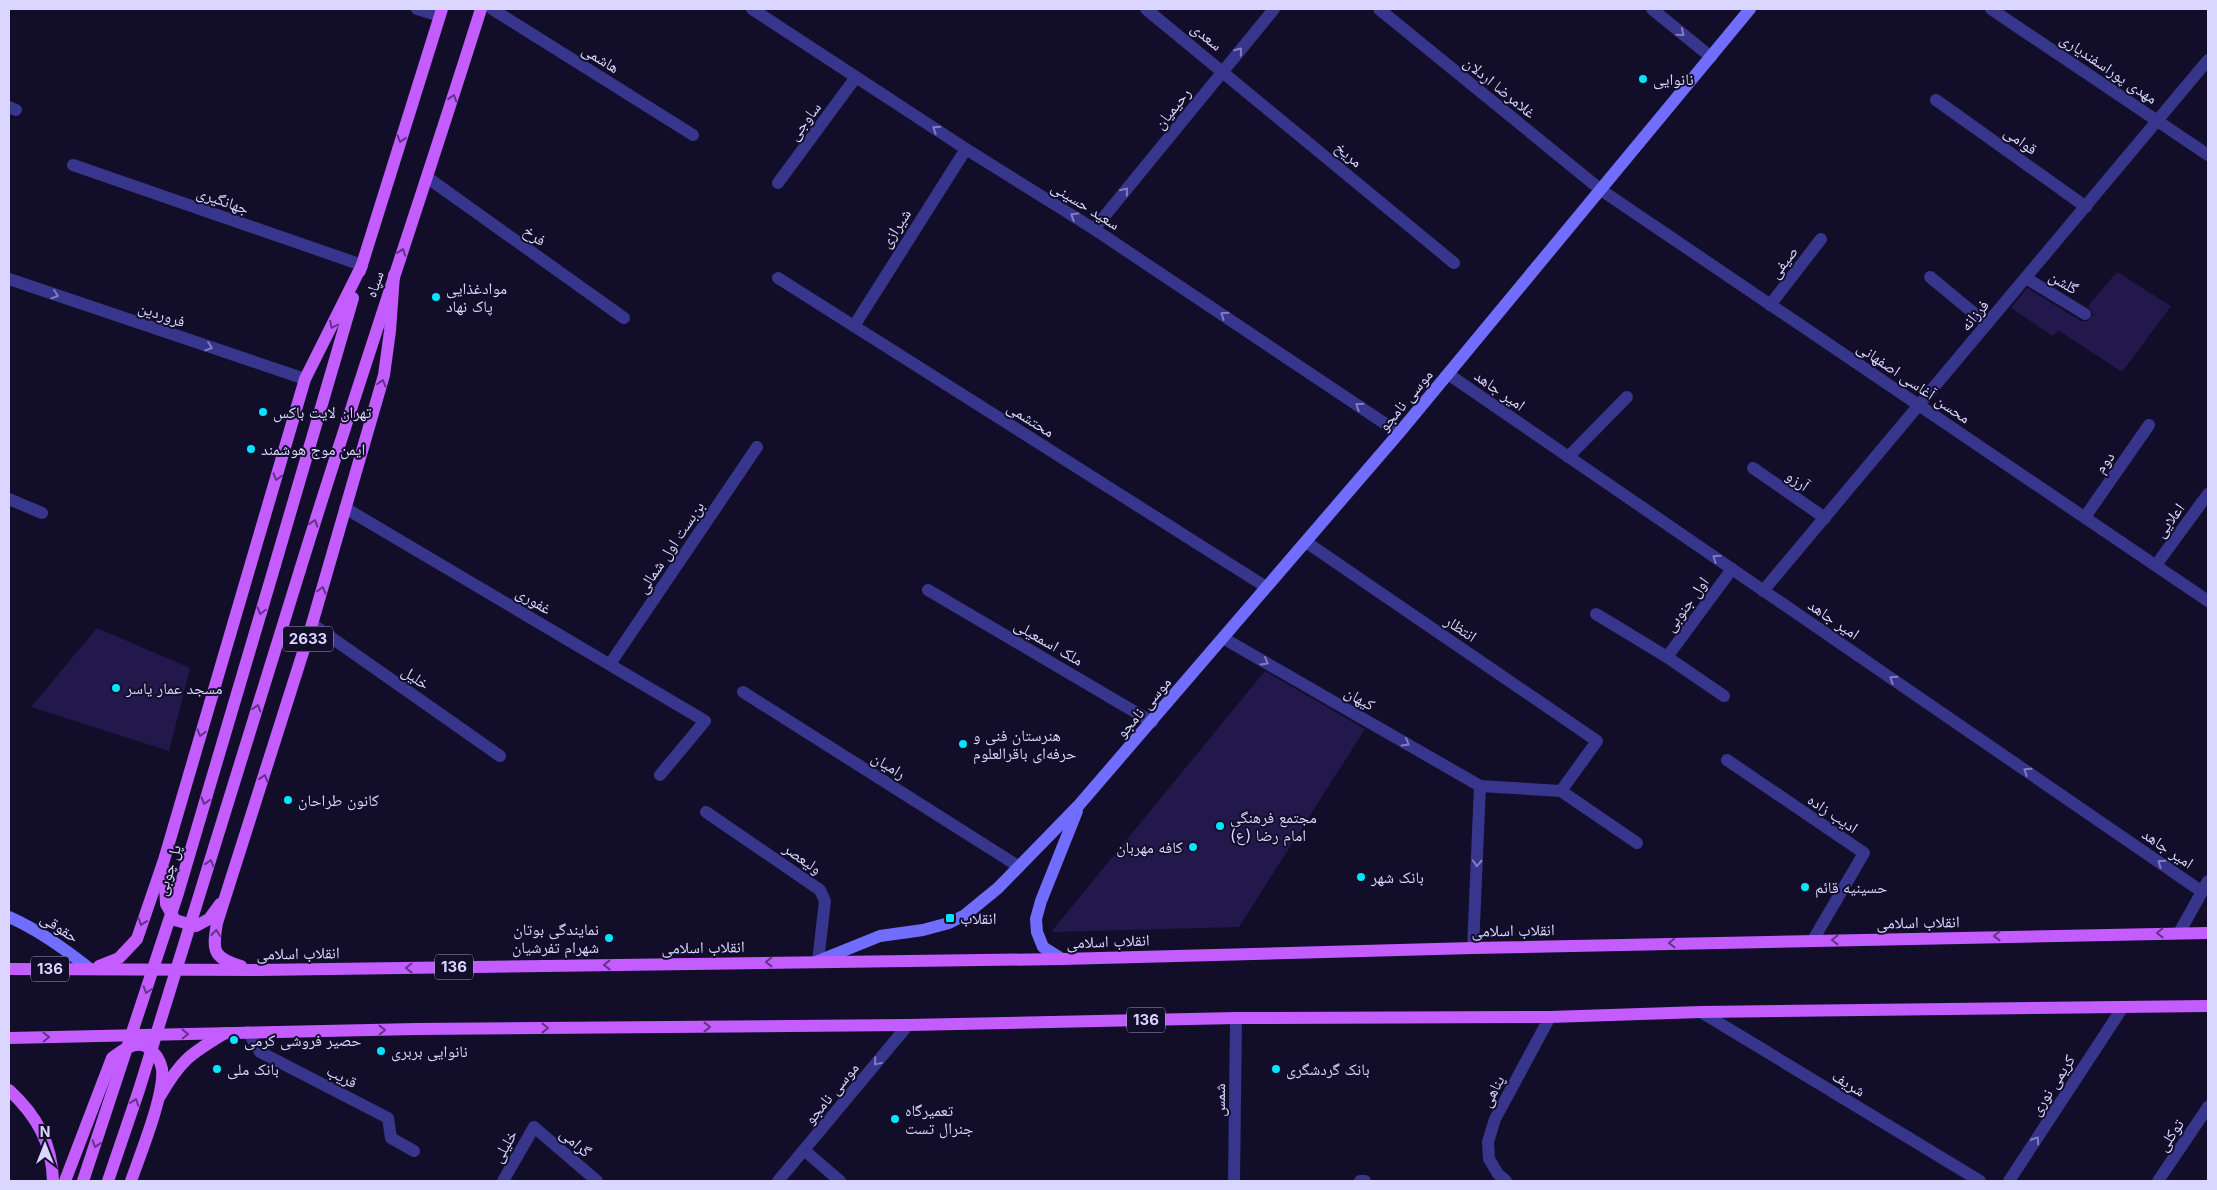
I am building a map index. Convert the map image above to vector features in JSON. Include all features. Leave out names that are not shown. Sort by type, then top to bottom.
[{"type":"main road","name":"سپاه","points":[[108,1181],[142,1081],[300,570],[481,9]]},
{"type":"main road","name":"موسی نامجو","points":[[818,962],[880,936],[923,930],[949,923],[978,905],[1079,805],[1399,433],[1750,9]]},
{"type":"main road","name":"سپاه","points":[[275,565],[362,265],[441,12]]},
{"type":"main road","points":[[90,969],[119,958],[137,938],[164,860],[305,380],[362,265]]},
{"type":"main road","name":"2633","points":[[258,970],[224,961],[217,954],[215,938],[218,923],[312,624],[384,375],[390,331],[394,275]]},
{"type":"main road","name":"پل چوبی","points":[[82,1181],[178,893],[275,565]]},
{"type":"main road","name":"موسی نامجو","points":[[1062,959],[1043,947],[1037,932],[1036,919],[1041,901],[1079,805]]},
{"type":"main road","points":[[164,860],[166,904],[175,920],[196,926],[209,919],[221,902],[233,879]]},
{"type":"main road","name":"حقوقی","points":[[9,917],[37,930],[90,969]]},
{"type":"main road","name":"انقلاب اسلامی","points":[[9,969],[258,970],[1062,959],[2208,932]]},
{"type":"main road","name":"136","points":[[9,1038],[426,1029],[908,1025],[1236,1018],[1550,1017],[1701,1012],[2208,1006]]},
{"type":"main road","points":[[158,1100],[176,1070],[194,1052],[226,1033]]},
{"type":"main road","points":[[65,1181],[112,1058],[126,1047],[144,1045],[156,1053],[162,1069],[158,1100],[131,1181]]},
{"type":"main road","points":[[9,1090],[22,1102],[46,1140],[53,1163],[53,1181]]},
{"type":"street","points":[[417,9],[441,12]]},
{"type":"street","name":"هاشمی","points":[[492,9],[693,135]]},
{"type":"street","name":"سعید حسینی","points":[[752,9],[966,149],[1094,229],[1399,433]]},
{"type":"street","name":"سعدی","points":[[1146,9],[1224,70]]},
{"type":"street","name":"رحیمیان","points":[[1094,229],[1274,9]]},
{"type":"street","name":"غلامرضا اردلان","points":[[1379,9],[1601,190]]},
{"type":"street","points":[[1652,9],[1710,56]]},
{"type":"street","name":"مهدی پوراسفندیاری","points":[[1991,9],[2208,155]]},
{"type":"street","name":"فرزانه","points":[[1764,591],[2208,60]]},
{"type":"street","name":"مریخ","points":[[1224,70],[1454,263]]},
{"type":"street","name":"ساوجی","points":[[778,183],[856,78]]},
{"type":"street","name":"قوامی","points":[[1936,100],[2086,207]]},
{"type":"street","name":"شیرازی","points":[[854,326],[966,149]]},
{"type":"street","name":"جهانگیری","points":[[72,165],[362,265]]},
{"type":"street","name":"فرخ","points":[[428,178],[624,318]]},
{"type":"street","name":"محسن آغاسی اصفهانی","points":[[1601,190],[2208,601]]},
{"type":"street","name":"صیفی","points":[[1770,305],[1821,239]]},
{"type":"street","points":[[1930,277],[1987,324]]},
{"type":"street","name":"محتشمی","points":[[778,278],[1266,587]]},
{"type":"street","name":"گلشن","points":[[2026,278],[2085,314]]},
{"type":"street","name":"فروردین","points":[[9,279],[305,380]]},
{"type":"street","name":"امیر جاهد","points":[[1448,374],[1764,591],[2205,886]]},
{"type":"street","points":[[1568,457],[1627,397]]},
{"type":"street","name":"دوم","points":[[2085,517],[2149,425]]},
{"type":"street","name":"بن‌بست اول شمالی","points":[[610,664],[756,447]]},
{"type":"street","name":"آرزو","points":[[1753,468],[1825,518]]},
{"type":"street","name":"اعلایی","points":[[2156,565],[2208,494]]},
{"type":"street","points":[[9,499],[42,513]]},
{"type":"street","name":"غفوری","points":[[345,508],[705,721],[660,775]]},
{"type":"street","name":"انتظار","points":[[1306,542],[1597,741],[1562,791]]},
{"type":"street","name":"اول جنوبی","points":[[1667,658],[1732,569]]},
{"type":"street","name":"ملک اسمعیلی","points":[[928,590],[1152,722]]},
{"type":"street","name":"اول جنوبی","points":[[1596,614],[1724,696]]},
{"type":"street","name":"خلیل","points":[[312,624],[500,756]]},
{"type":"street","name":"کیهان","points":[[1223,638],[1480,786],[1562,791]]},
{"type":"street","name":"رامیان","points":[[743,692],[1018,866]]},
{"type":"street","name":"ادیب زاده","points":[[1727,760],[1864,853],[1813,940]]},
{"type":"street","points":[[1473,948],[1480,786]]},
{"type":"street","points":[[1562,791],[1637,843]]},
{"type":"street","name":"ولیعصر","points":[[706,812],[820,890],[825,901],[818,962]]},
{"type":"street","points":[[2179,932],[2205,886]]},
{"type":"street","name":"کریمی نوری","points":[[2009,1181],[2122,1007]]},
{"type":"street","name":"شریف","points":[[1701,1012],[1980,1181]]},
{"type":"street","name":"پناهی","points":[[1506,1181],[1498,1174],[1489,1159],[1488,1142],[1495,1119],[1550,1017]]},
{"type":"street","name":"شمس","points":[[1234,1181],[1236,1018]]},
{"type":"street","name":"موسی نامجو","points":[[778,1181],[908,1025]]},
{"type":"street","name":"قریب","points":[[248,1032],[260,1052],[388,1118],[390,1138],[414,1151]]},
{"type":"street","name":"توکلی","points":[[2158,1181],[2208,1107]]},
{"type":"street","name":"خلیلی","points":[[503,1181],[534,1127]]},
{"type":"street","name":"گرامی","points":[[534,1127],[597,1181]]},
{"type":"street","points":[[804,1150],[840,1181]]},
{"type":"street","points":[[1360,1181],[1365,1181]]},
{"type":"building","points":[[2117,272],[2171,306],[2122,372],[2058,330],[2053,336],[2011,308],[2027,288],[2081,321],[2088,321],[2093,314],[2088,306]]},
{"type":"building","name":"مسجد عمار یاسر","points":[[97,628],[190,668],[169,751],[31,707]]},
{"type":"building","name":"مجتمع فرهنگی امام رضا (ع)","points":[[1265,671],[1365,729],[1239,927],[1051,932]]},
{"type":"place","name":"نانوایی","points":[[1643,79]]},
{"type":"place","name":"موادغذایی پاک نهاد","points":[[436,297]]},
{"type":"place","name":"تهران لایت باکس","points":[[263,412]]},
{"type":"place","name":"ایمن موج هوشمند","points":[[251,449]]},
{"type":"place","name":"مسجد عمار یاسر","points":[[116,688]]},
{"type":"place","name":"هنرستان فنی و حرفه‌ای باقرالعلوم","points":[[963,744]]},
{"type":"place","name":"کانون طراحان","points":[[288,800]]},
{"type":"place","name":"مجتمع فرهنگی امام رضا (ع)","points":[[1220,826]]},
{"type":"place","name":"کافه مهربان","points":[[1193,847]]},
{"type":"place","name":"بانک شهر","points":[[1361,877]]},
{"type":"place","name":"حسینیه قائم","points":[[1805,887]]},
{"type":"place","name":"انقلاب","points":[[950,918]]},
{"type":"place","name":"نمایندگی بوتان شهرام تفرشیان","points":[[609,938]]},
{"type":"place","name":"حصیر فروشی کرمی","points":[[234,1040]]},
{"type":"place","name":"نانوایی بربری","points":[[381,1051]]},
{"type":"place","name":"بانک ملی","points":[[217,1069]]},
{"type":"place","name":"بانک گردشگری","points":[[1276,1069]]},
{"type":"place","name":"تعمیرگاه جنرال تست","points":[[895,1119]]}]
